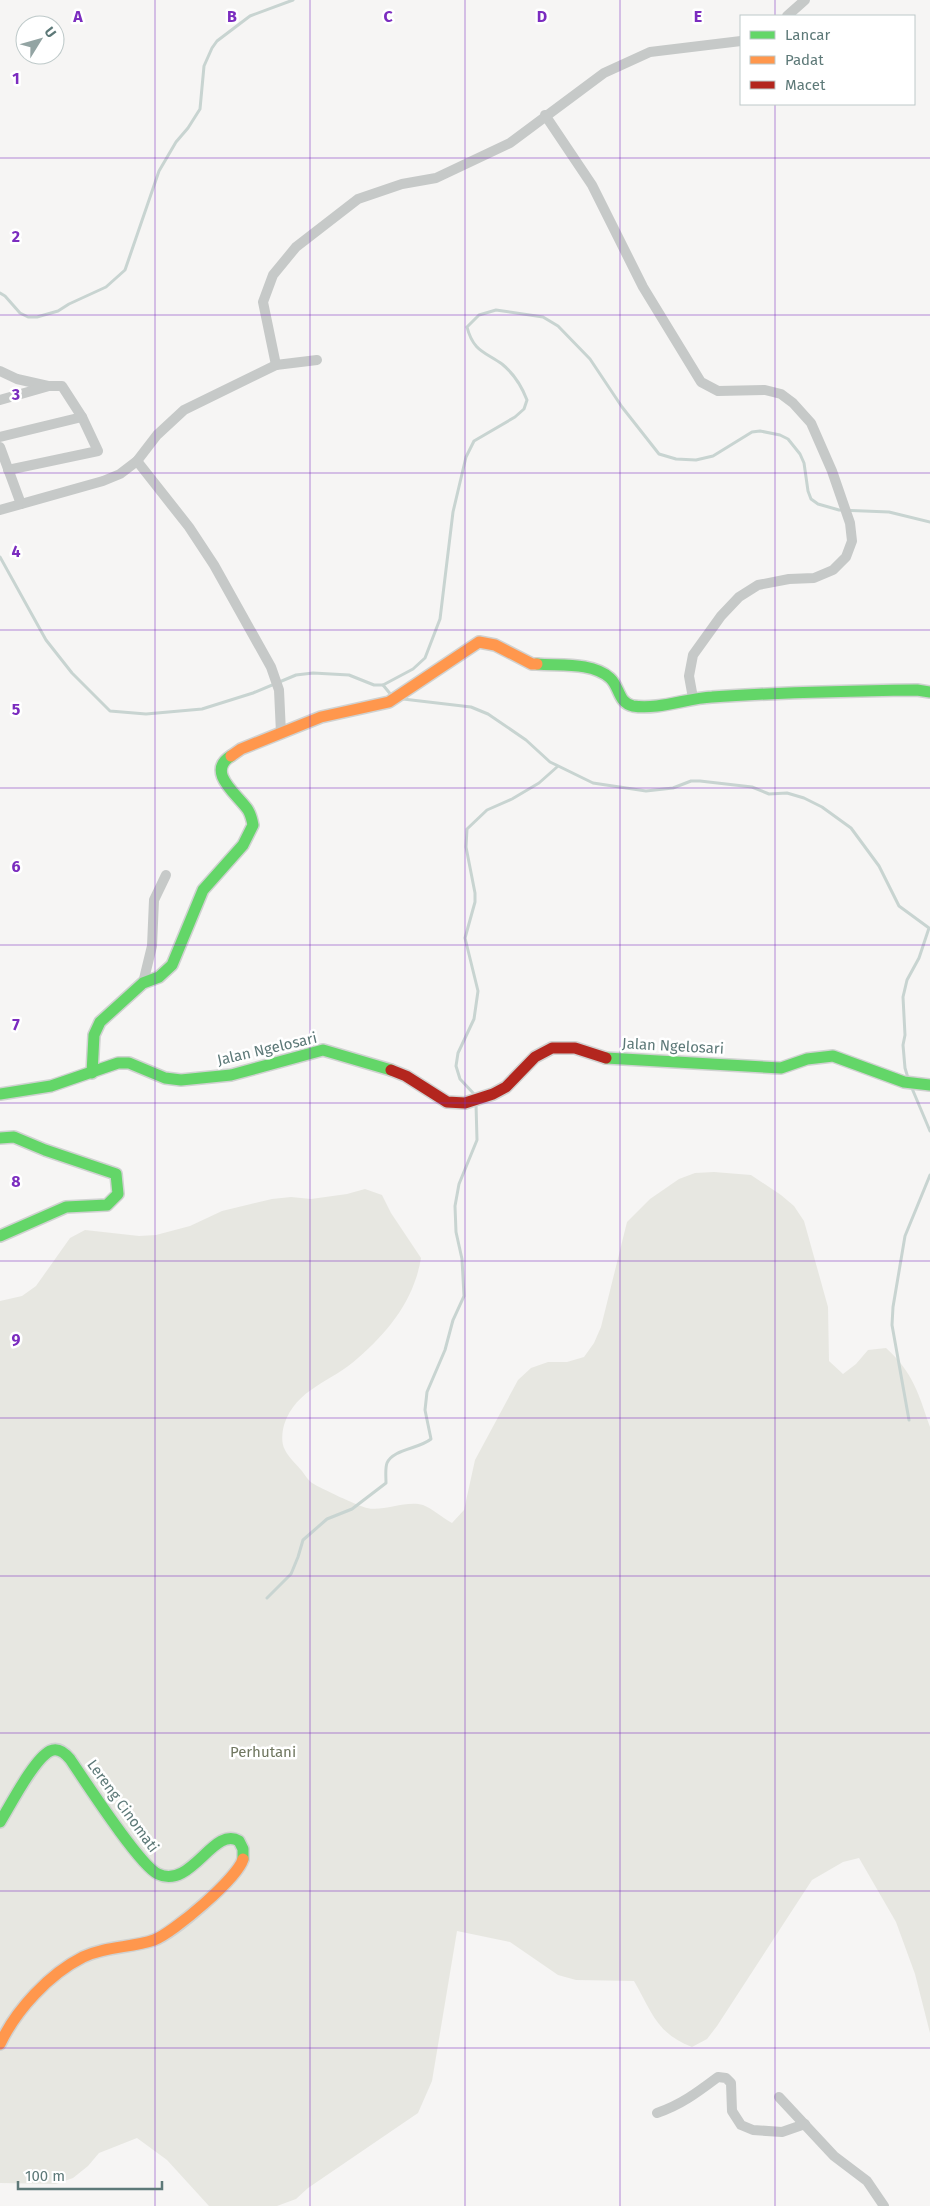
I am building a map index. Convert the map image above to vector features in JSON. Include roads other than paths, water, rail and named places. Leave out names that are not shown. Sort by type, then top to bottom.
[{"type":"street","points":[[788,15],[805,0]]},
{"type":"street","points":[[276,364],[264,302],[273,276],[296,247],[358,199],[402,184],[436,178],[510,143],[604,72],[650,52],[740,41]]},
{"type":"street","points":[[545,115],[592,185],[642,287],[701,382],[718,391],[765,390],[781,394],[793,403],[811,423],[842,497],[850,522],[852,541],[846,558],[832,570],[814,578],[758,585],[738,597],[721,616],[693,654],[690,676],[693,698]]},
{"type":"street","points":[[0,510],[103,481],[120,474],[137,461],[156,435],[184,410],[276,364],[317,360]]},
{"type":"street","points":[[0,371],[17,379],[49,386],[62,386],[82,417],[98,451],[8,470]]},
{"type":"street","points":[[0,400],[49,386]]},
{"type":"street","points":[[0,437],[82,417]]},
{"type":"street","points":[[0,447],[21,504]]},
{"type":"street","points":[[137,461],[189,527],[214,565],[271,667],[279,690],[281,733]]},
{"type":"street","points":[[143,982],[159,977],[172,965],[203,890],[243,845],[251,830],[252,818],[249,811],[224,782],[221,773],[222,765],[232,752],[321,717],[389,702],[479,642],[495,645],[532,664],[592,668],[610,679],[620,697],[625,703],[632,706],[650,707],[693,698],[795,692],[917,690],[930,692]]},
{"type":"street","points":[[92,1073],[94,1035],[100,1022],[123,1004],[143,982],[152,946],[154,900],[166,875]]},
{"type":"street","name":"Jalan Ngelosari","points":[[0,1094],[51,1086],[118,1064],[129,1063],[165,1078],[181,1080],[231,1075],[323,1050],[379,1065],[406,1076],[448,1102],[465,1103],[481,1099],[506,1087],[535,1057],[552,1048],[563,1047],[575,1048],[608,1058],[781,1068],[807,1059],[833,1056],[909,1083],[930,1085]]},
{"type":"street","points":[[0,1138],[14,1137],[45,1150],[114,1173],[118,1180],[119,1190],[113,1200],[107,1204],[66,1206],[0,1236]]},
{"type":"street","name":"Lereng Cinomati","points":[[0,1822],[40,1761],[49,1752],[59,1750],[66,1753],[138,1856],[151,1870],[163,1877],[176,1875],[188,1870],[221,1840],[226,1838],[236,1839],[241,1844],[244,1856],[240,1866],[225,1883],[162,1938],[149,1943],[95,1952],[79,1959],[52,1979],[12,2021],[4,2032],[0,2044]]},
{"type":"street","points":[[657,2113],[673,2108],[694,2096],[718,2077],[726,2078],[731,2082],[732,2111],[740,2125],[753,2130],[782,2132],[805,2124]]},
{"type":"street","points":[[779,2097],[834,2156],[866,2181],[884,2206]]},
{"type":"waterway","points":[[0,293],[20,313],[28,317],[37,317],[58,311],[106,287],[125,270],[159,171],[176,142],[200,109],[204,66],[212,48],[217,41],[250,16],[293,0]]},
{"type":"waterway","points":[[383,685],[413,669],[425,658],[440,619],[453,512],[466,457],[474,441],[515,417],[524,409],[527,400],[520,385],[510,372],[502,364],[480,350],[473,341],[467,327],[479,315],[496,310],[543,317],[558,326],[590,359],[622,407],[659,454],[676,459],[696,460],[713,456],[752,432],[760,431],[780,435],[788,439],[800,454],[804,463],[808,491],[811,499],[818,504],[839,510],[889,512],[930,522]]},
{"type":"waterway","points":[[0,557],[46,640],[72,673],[110,711],[146,714],[202,709],[253,693],[296,675],[313,673],[349,675],[374,685],[383,685],[392,696]]},
{"type":"waterway","points":[[403,699],[471,707],[488,714],[526,740],[550,762],[593,783],[646,791],[673,788],[691,781],[700,781],[752,787],[769,794],[787,793],[804,798],[822,807],[851,828],[879,866],[899,906],[929,928],[919,958],[907,980],[903,997],[905,1035],[903,1045],[908,1078]]},
{"type":"waterway","points":[[475,1095],[460,1079],[456,1066],[458,1053],[474,1019],[478,991],[465,938],[475,902],[466,847],[467,829],[487,810],[512,799],[539,783],[557,767]]},
{"type":"waterway","points":[[911,1086],[930,1131]]},
{"type":"waterway","points":[[267,1598],[291,1574],[303,1540],[327,1519],[352,1509],[386,1483],[386,1465],[390,1458],[431,1439],[425,1410],[427,1392],[445,1350],[453,1320],[464,1296],[462,1259],[456,1232],[455,1206],[459,1184],[477,1140],[476,1104]]},
{"type":"waterway","points":[[909,1420],[892,1325],[893,1307],[905,1236],[930,1175]]},
{"type":"park label","name":"Perhutani","points":[[263,1752]]}]
